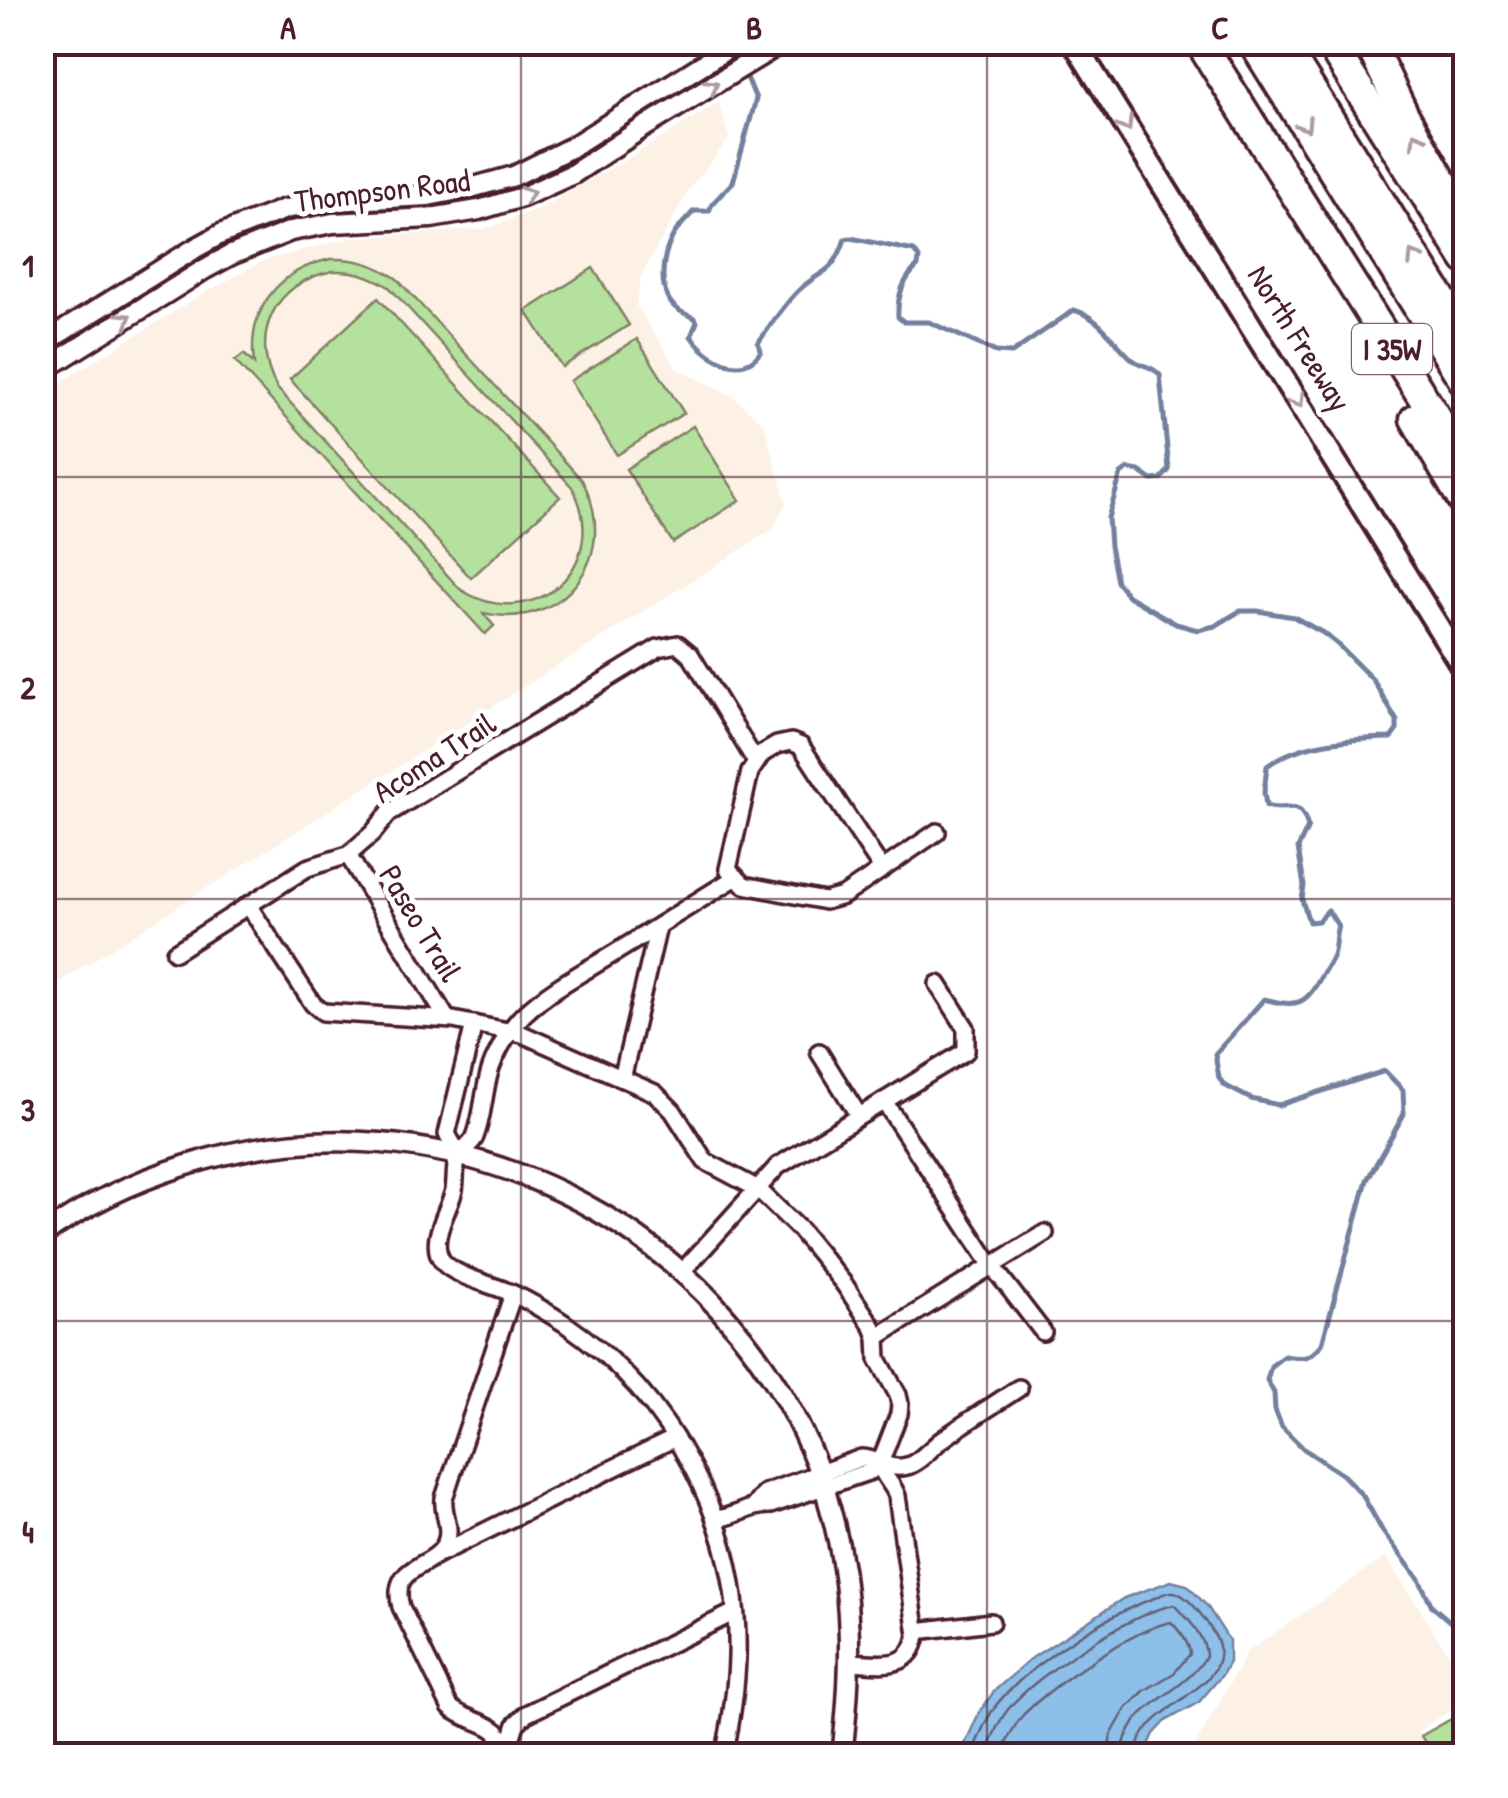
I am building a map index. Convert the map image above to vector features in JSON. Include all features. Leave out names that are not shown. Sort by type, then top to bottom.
[{"type":"highway","name":"I 35W","points":[[1200,42],[1466,466]]},
{"type":"highway","points":[[1253,42],[1466,384]]},
{"type":"highway","points":[[1281,42],[1466,340]]},
{"type":"highway","points":[[1330,42],[1466,259]]},
{"type":"highway","points":[[1369,42],[1404,115],[1466,223]]},
{"type":"highway","points":[[1319,232],[1323,263],[1466,506]]},
{"type":"main road","name":"North Freeway","points":[[1074,42],[1466,672]]},
{"type":"main road","points":[[1460,42],[1466,52]]},
{"type":"street","name":"Thompson Road","points":[[42,344],[221,234],[285,209],[331,201],[428,196],[514,176],[570,148],[738,42]]},
{"type":"street","name":"Thompson Road","points":[[42,371],[231,255],[291,231],[333,224],[431,218],[522,197],[573,174],[782,42]]},
{"type":"street","points":[[454,191],[458,213]]},
{"type":"street","points":[[142,282],[154,301]]},
{"type":"street","name":"Acoma Trail","points":[[174,952],[307,868],[348,855],[389,813],[658,648],[678,644],[690,654],[756,762]]},
{"type":"street","points":[[882,868],[801,746],[791,742],[762,754],[750,772],[728,870],[744,885],[826,902],[843,896],[937,832]]},
{"type":"street","name":"Paseo Trail","points":[[348,855],[448,1019]]},
{"type":"street","points":[[724,1756],[736,1684],[736,1612],[715,1519],[693,1468],[647,1399],[609,1359],[566,1324],[513,1294],[452,1269],[439,1255],[438,1238],[453,1192],[459,1155],[474,1140],[493,1061],[524,1014],[559,987],[735,878]]},
{"type":"street","points":[[248,905],[313,1004],[323,1012],[448,1019],[510,1032],[655,1093],[673,1111],[705,1162],[758,1189],[800,1230],[861,1308],[877,1337],[878,1359],[900,1404],[880,1464]]},
{"type":"street","points":[[622,1079],[658,927]]},
{"type":"street","points":[[682,1272],[778,1166],[966,1051],[966,1028],[938,984]]},
{"type":"street","points":[[459,1155],[447,1134],[474,1024]]},
{"type":"street","points":[[819,1052],[859,1116]]},
{"type":"street","points":[[463,1067],[490,1073]]},
{"type":"street","points":[[884,1101],[992,1266],[1043,1332]]},
{"type":"street","points":[[42,1236],[112,1194],[222,1154],[292,1142],[349,1140],[422,1147],[513,1171],[571,1196],[625,1228],[682,1272],[720,1310],[759,1359],[792,1413],[822,1480],[842,1561],[850,1623],[842,1756]]},
{"type":"street","points":[[877,1337],[1045,1234]]},
{"type":"street","points":[[505,1756],[504,1743],[497,1731],[450,1707],[401,1607],[398,1590],[403,1578],[443,1548],[448,1537],[444,1498],[513,1294]]},
{"type":"street","points":[[880,1464],[914,1464],[1019,1388]]},
{"type":"street","points":[[432,1556],[675,1438]]},
{"type":"street","points":[[715,1519],[755,1505],[764,1493],[822,1480],[861,1458],[874,1458],[880,1464],[897,1496],[917,1631],[914,1648],[900,1661],[850,1662]]},
{"type":"street","points":[[505,1756],[516,1724],[526,1714],[736,1612]]},
{"type":"street","points":[[917,1631],[991,1622]]},
{"type":"shaded area","points":[[719,102],[729,139],[688,191],[641,276],[636,305],[677,369],[730,394],[764,424],[786,503],[773,529],[43,992],[43,393],[265,260],[350,238],[485,229],[543,207]]},
{"type":"shaded area","points":[[1386,1557],[1465,1680],[1465,1701],[1417,1732],[1430,1755],[1190,1755],[1247,1652]]},
{"type":"green space","points":[[331,259],[357,261],[396,278],[582,480],[593,507],[595,534],[590,559],[578,581],[561,599],[539,610],[512,616],[483,613],[494,626],[485,634],[235,361],[244,354],[254,364],[253,344],[261,310],[282,283],[312,264]],"holes":[[[341,271],[362,274],[389,287],[572,487],[582,515],[582,542],[574,566],[559,585],[539,598],[514,604],[487,602],[460,589],[277,388],[265,349],[272,314],[295,287],[312,277]]]},
{"type":"green space","points":[[593,268],[629,325],[562,367],[526,311]]},
{"type":"green space","points":[[378,298],[560,497],[471,578],[290,379]]},
{"type":"green space","points":[[637,339],[684,413],[617,455],[570,381]]},
{"type":"green space","points":[[693,426],[740,500],[673,543],[626,469]]},
{"type":"green space","points":[[1453,1718],[1465,1740],[1465,1752],[1433,1755],[1421,1736]]},
{"type":"water","points":[[1171,1581],[1187,1585],[1207,1606],[1229,1640],[1229,1662],[1199,1702],[1166,1721],[1154,1734],[1144,1755],[960,1755],[994,1691],[1032,1658],[1124,1598]]},
{"type":"waterway","points":[[736,51],[756,99],[733,182],[709,211],[694,211],[680,226],[664,265],[667,296],[680,311],[695,318],[691,336],[698,344],[725,363],[745,364],[753,360],[761,351],[758,343],[787,303],[831,266],[845,239],[851,238],[914,251],[919,258],[900,296],[898,317],[904,322],[929,322],[996,352],[1012,353],[1074,310],[1083,314],[1099,324],[1132,359],[1160,375],[1169,470],[1161,479],[1152,480],[1139,471],[1128,469],[1121,474],[1108,518],[1117,582],[1128,596],[1176,624],[1198,630],[1215,626],[1240,611],[1294,617],[1336,643],[1373,680],[1397,721],[1391,738],[1310,746],[1267,766],[1266,806],[1296,808],[1308,827],[1298,848],[1304,886],[1302,900],[1309,922],[1318,921],[1328,910],[1338,926],[1335,948],[1306,998],[1294,1003],[1264,999],[1215,1054],[1224,1085],[1251,1099],[1279,1105],[1385,1071],[1403,1090],[1404,1114],[1367,1180],[1322,1344],[1305,1357],[1284,1356],[1271,1366],[1267,1380],[1282,1427],[1304,1449],[1343,1475],[1363,1496],[1383,1532],[1419,1579],[1432,1606],[1454,1625],[1466,1627]]}]
